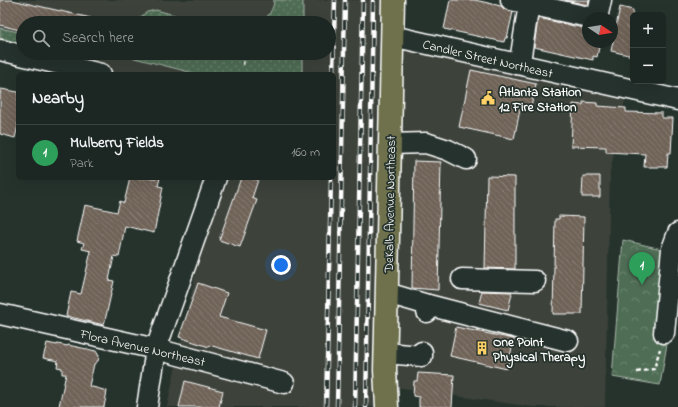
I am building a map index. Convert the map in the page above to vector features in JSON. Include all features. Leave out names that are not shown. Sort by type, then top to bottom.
[{"type":"main road","name":"DeKalb Avenue Northeast","points":[[387,407],[386,353],[393,0]]},
{"type":"street","points":[[598,12],[601,0]]},
{"type":"street","points":[[513,63],[521,2],[582,16]]},
{"type":"street","name":"Candler Street Northeast","points":[[392,36],[678,100]]},
{"type":"street","points":[[0,50],[16,54]]},
{"type":"street","points":[[42,60],[93,72]]},
{"type":"street","points":[[390,144],[426,143],[466,158]]},
{"type":"street","points":[[147,407],[156,349],[215,180]]},
{"type":"street","points":[[664,333],[672,249],[678,233]]},
{"type":"street","points":[[462,279],[535,281]]},
{"type":"street","points":[[387,294],[428,309],[568,340]]},
{"type":"street","name":"Flora Avenue Northeast","points":[[0,314],[156,349],[284,383]]},
{"type":"street","points":[[386,353],[422,356],[422,352]]},
{"type":"path","points":[[243,65],[244,60]]},
{"type":"path","points":[[637,372],[654,369],[664,333]]},
{"type":"shaded area","points":[[0,0],[394,0],[395,43],[626,95],[610,172],[605,407],[533,407],[389,386],[390,407],[167,407],[216,180],[336,180],[336,72],[97,72],[44,60],[336,60],[336,16],[16,16],[16,54],[0,50]]},
{"type":"green space","points":[[274,0],[303,0],[303,16],[267,16]]},
{"type":"green space","points":[[156,10],[178,16],[142,16],[147,12]]},
{"type":"green space","points":[[0,28],[16,31],[16,42],[0,38]]},
{"type":"green space","points":[[142,60],[302,60],[302,72],[189,72]]},
{"type":"green space","points":[[623,240],[666,250],[668,338],[660,385],[612,377]]},
{"type":"building","points":[[0,0],[12,0],[82,16],[16,16],[16,29],[0,25]]},
{"type":"building","points":[[450,0],[475,0],[501,6],[504,9],[513,12],[507,38],[505,38],[504,42],[444,29]]},
{"type":"building","points":[[565,0],[589,0],[588,5]]},
{"type":"building","points":[[620,7],[633,10],[633,12],[630,12],[630,55],[611,51],[612,48],[618,48],[618,17]]},
{"type":"building","points":[[538,18],[582,28],[582,48],[599,48],[597,57],[593,56],[593,60],[534,47]]},
{"type":"building","points":[[471,70],[536,84],[531,107],[521,105],[514,139],[459,127]]},
{"type":"building","points":[[1,89],[16,92],[15,138],[0,134]]},
{"type":"building","points":[[583,102],[597,103],[597,106],[626,108],[626,112],[662,113],[662,118],[673,118],[671,153],[668,153],[667,167],[644,167],[645,154],[606,152],[606,147],[571,146],[573,104],[583,105]]},
{"type":"building","points":[[414,161],[441,162],[438,290],[412,288]]},
{"type":"building","points":[[487,176],[515,177],[515,269],[485,268]]},
{"type":"building","points":[[583,176],[600,176],[600,197],[582,197]]},
{"type":"building","points":[[130,180],[160,180],[158,186],[163,187],[154,233],[125,226],[119,257],[114,256],[109,280],[114,281],[104,325],[66,316],[71,292],[81,294],[91,251],[82,249],[84,243],[77,241],[85,205],[117,212],[120,201],[124,203]]},
{"type":"building","points":[[240,180],[258,180],[252,198],[257,200],[240,247],[219,240]]},
{"type":"building","points":[[559,216],[584,217],[582,314],[553,314],[555,219],[559,219]]},
{"type":"building","points":[[198,283],[227,293],[219,317],[266,330],[258,359],[209,345],[209,347],[179,337]]},
{"type":"building","points":[[482,291],[511,292],[512,294],[508,310],[479,303]]},
{"type":"building","name":"One Point Physical Therapy","points":[[456,327],[514,339],[507,369],[450,356]]},
{"type":"building","points":[[47,343],[68,345],[96,351],[99,356],[98,361],[94,364],[89,386],[107,391],[104,407],[59,406],[66,374],[62,374],[62,368],[57,367],[58,361],[43,358]]},
{"type":"building","points":[[418,373],[454,375],[452,407],[419,407],[419,397],[413,396],[414,381],[417,381]]},
{"type":"building","points":[[185,381],[223,391],[219,407],[179,407]]},
{"type":"railway","points":[[335,0],[335,16]]},
{"type":"railway","points":[[337,407],[345,0]]},
{"type":"railway","points":[[355,407],[363,0]]},
{"type":"railway","points":[[366,407],[373,0]]},
{"type":"railway","points":[[333,60],[333,72]]},
{"type":"railway","points":[[326,407],[331,180]]},
{"type":"place","name":"Atlanta Station 12 Fire Station","points":[[488,98]]},
{"type":"place","name":"Mulberry Fields","points":[[642,285]]},
{"type":"place","name":"One Point Physical Therapy","points":[[482,348]]}]
